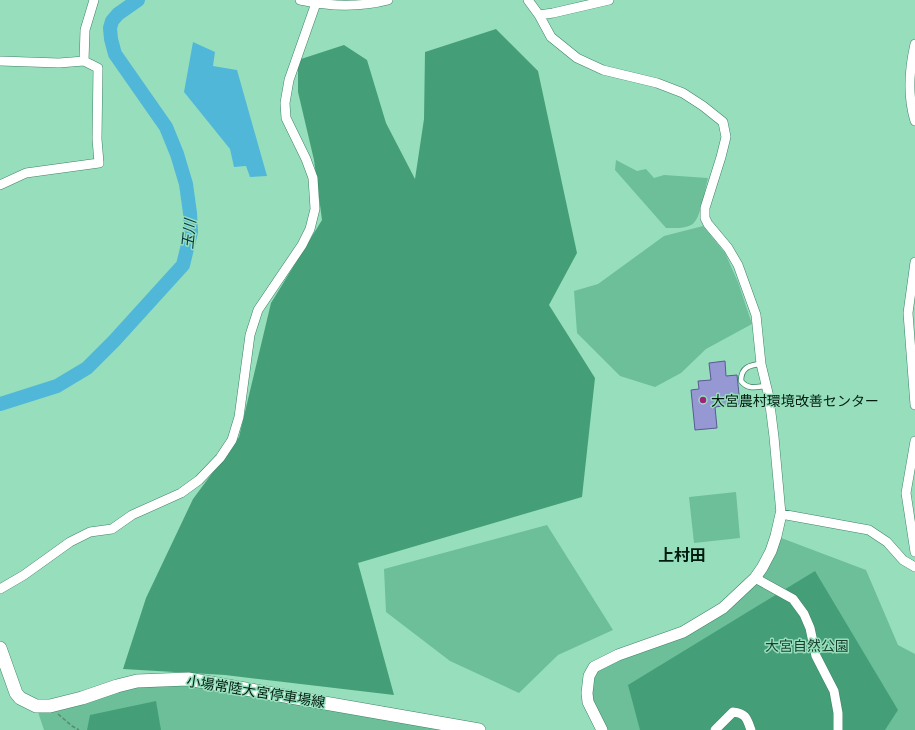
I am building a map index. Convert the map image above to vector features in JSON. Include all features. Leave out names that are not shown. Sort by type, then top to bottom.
[{"type":"main road","name":"小場常陸大宮停車場線","points":[[0,648],[14,688],[20,698],[36,706],[50,706],[137,681],[188,679],[479,730]]},
{"type":"street","points":[[84,61],[85,30],[94,0]]},
{"type":"street","points":[[300,0],[350,6],[372,4],[388,0]]},
{"type":"street","points":[[528,0],[540,15],[551,37],[577,58],[603,70],[657,83],[683,93],[704,106],[723,122],[726,137],[705,208],[705,218],[708,224],[728,248],[738,264],[756,315],[761,364],[774,437],[781,514],[771,551],[762,568],[755,578],[723,608],[683,632],[618,655],[594,667],[590,676],[587,693],[588,702],[602,730]]},
{"type":"street","points":[[540,15],[609,0]]},
{"type":"street","points":[[0,589],[24,575],[70,542],[90,532],[112,529],[132,515],[181,493],[199,480],[220,458],[232,440],[239,417],[250,335],[258,310],[302,245],[310,230],[315,209],[313,178],[306,159],[286,118],[285,103],[289,80],[316,3]]},
{"type":"street","points":[[915,44],[909,77],[915,121]]},
{"type":"street","points":[[0,61],[59,63],[84,61],[98,68],[97,139],[99,163],[26,173],[0,185]]},
{"type":"street","points":[[915,262],[908,313],[915,405]]},
{"type":"street","points":[[915,441],[906,493],[915,552]]},
{"type":"street","points":[[781,514],[869,530],[888,542],[903,560],[915,567]]},
{"type":"street","points":[[755,578],[793,599],[804,614],[810,628],[816,656],[834,691],[838,713],[838,730]]},
{"type":"street","points":[[715,730],[733,712],[740,713],[746,718],[750,730]]},
{"type":"lane","points":[[761,364],[745,368],[742,373],[741,381],[744,385],[750,388],[766,386]]},
{"type":"path","points":[[50,706],[72,726],[79,730]]},
{"type":"green space","points":[[496,29],[538,71],[577,253],[549,305],[595,378],[582,497],[358,563],[394,695],[225,675],[123,669],[146,598],[193,499],[239,437],[271,303],[322,220],[314,160],[298,92],[298,60],[344,45],[367,60],[386,123],[415,179],[424,119],[425,52]]},
{"type":"green space","points":[[616,160],[637,171],[646,169],[654,178],[664,175],[708,178],[700,211],[694,222],[685,227],[666,228],[615,170]]},
{"type":"green space","points":[[703,226],[725,253],[738,282],[752,324],[706,349],[681,373],[655,387],[620,376],[577,333],[574,291],[598,284],[664,236]]},
{"type":"green space","points":[[736,492],[740,538],[694,543],[689,497]]},
{"type":"green space","points":[[547,525],[613,630],[558,655],[519,693],[450,661],[386,612],[384,569]]},
{"type":"green space","name":"大宮自然公園","points":[[776,536],[866,570],[898,645],[915,654],[915,730],[602,730],[587,693],[594,667],[683,632],[755,578]]},
{"type":"green space","name":"大宮自然公園","points":[[815,571],[898,710],[885,730],[640,730],[628,685]]},
{"type":"green space","points":[[173,679],[479,730],[44,730],[36,706]]},
{"type":"green space","points":[[156,701],[161,730],[87,730],[90,715]]},
{"type":"water","points":[[193,42],[215,52],[213,66],[237,70],[267,176],[250,177],[246,166],[234,167],[230,149],[184,92]]},
{"type":"building","name":"大宮農村環境改善センター","points":[[725,361],[726,376],[737,375],[740,404],[715,407],[717,428],[695,430],[691,390],[699,389],[698,381],[711,380],[709,363]]},
{"type":"waterway","name":"玉川","points":[[0,404],[57,386],[87,368],[114,341],[183,265],[191,232],[190,213],[186,184],[177,154],[166,127],[115,54],[111,39],[110,28],[112,21],[118,14],[138,0]]},
{"type":"place","name":"大宮農村環境改善センター","points":[[703,400]]},
{"type":"district","name":"上村田","points":[[682,554]]}]
